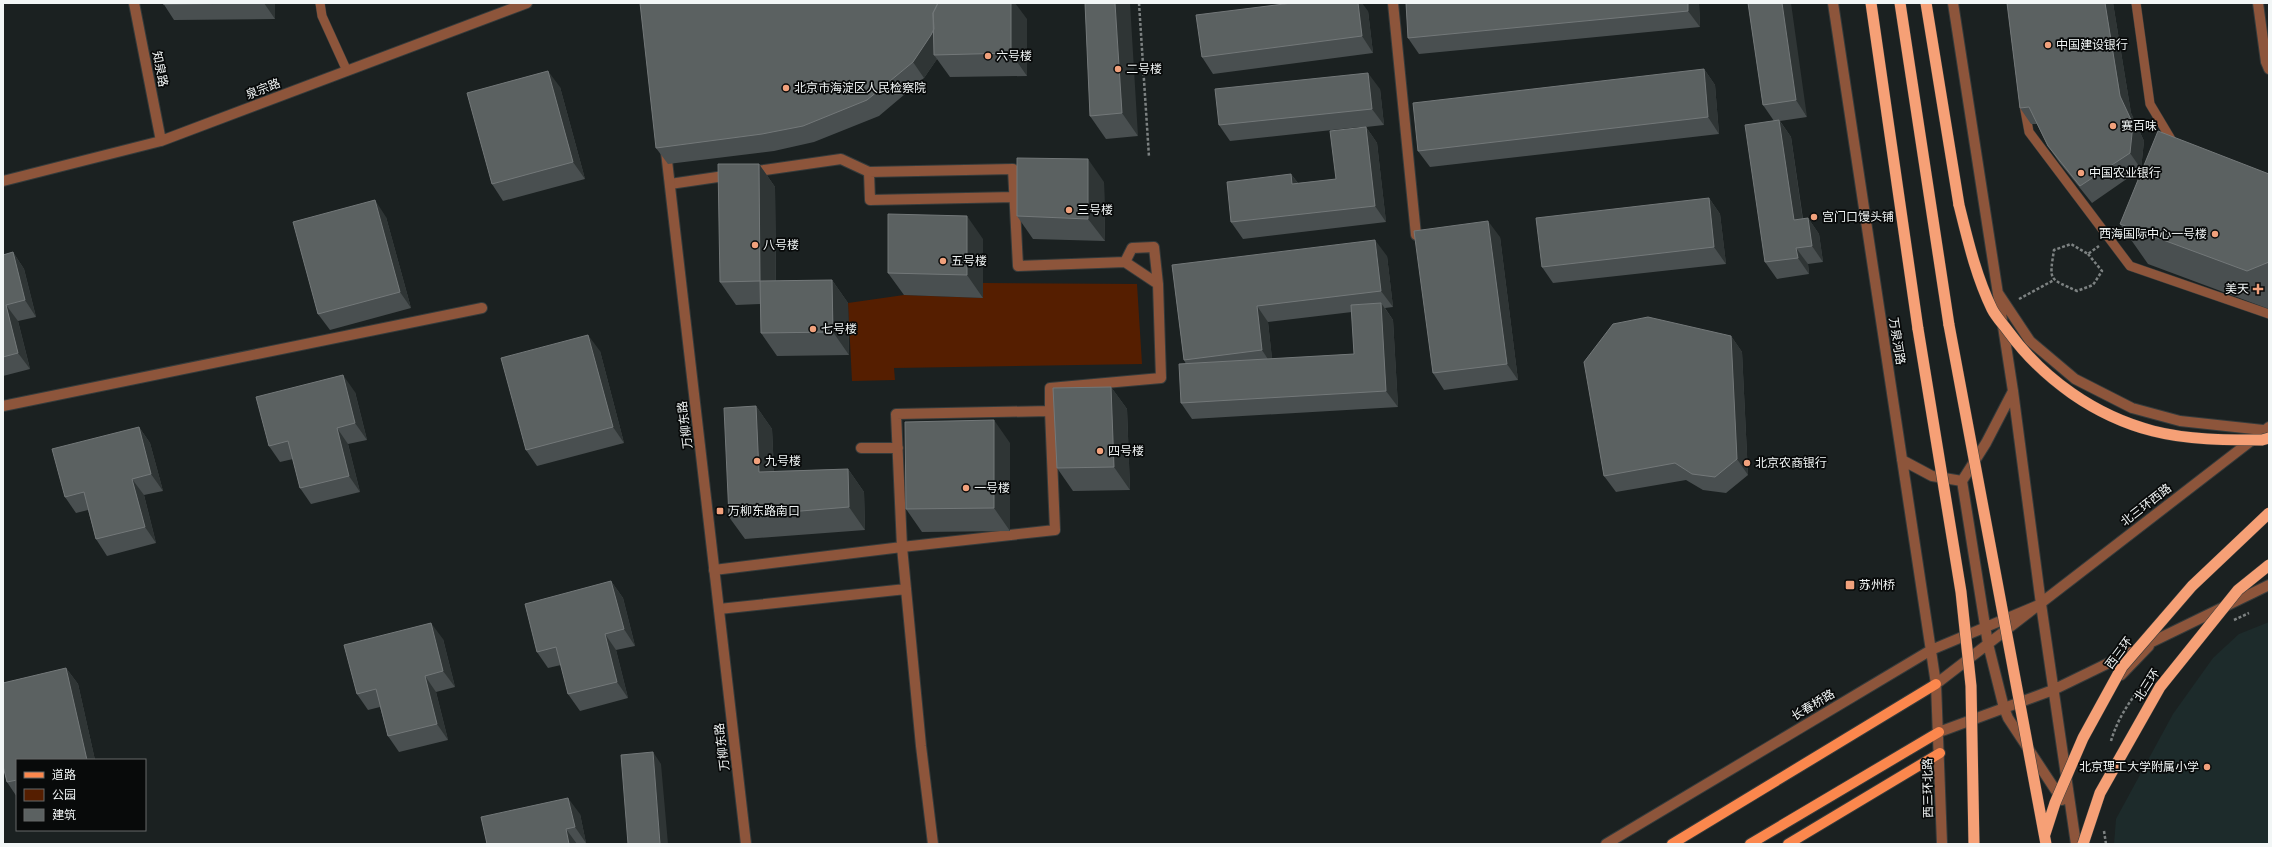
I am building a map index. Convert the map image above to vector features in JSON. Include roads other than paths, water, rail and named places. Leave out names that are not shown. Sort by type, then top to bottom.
[{"type":"highway","name":"万泉河路","points":[[1870,3],[1918,329],[1961,592],[1971,686],[1974,844]]},
{"type":"highway","points":[[1900,3],[1949,325],[2046,844]]},
{"type":"highway","points":[[1926,3],[1959,205],[1973,263],[1993,311],[2020,348],[2055,382],[2100,411],[2153,431],[2209,440],[2262,440],[2267,431]]},
{"type":"highway","name":"西三环","points":[[2042,844],[2055,803],[2083,738],[2122,667],[2192,586],[2269,513]]},
{"type":"highway","name":"北三环","points":[[2083,844],[2100,793],[2160,687],[2238,590],[2269,565]]},
{"type":"main road","points":[[1672,844],[1936,684]]},
{"type":"main road","points":[[1750,844],[1939,732]]},
{"type":"main road","points":[[1788,844],[1940,753]]},
{"type":"street","name":"知泉路","points":[[134,3],[161,141]]},
{"type":"street","name":"泉宗路","points":[[3,181],[161,141],[527,3]]},
{"type":"street","points":[[1393,3],[1416,235]]},
{"type":"street","name":"万泉河路","points":[[1833,3],[1936,684]]},
{"type":"street","points":[[1953,3],[1996,290],[2013,391],[2041,604],[2076,844]]},
{"type":"street","points":[[2258,3],[2266,62],[2269,69]]},
{"type":"street","name":"万柳东路","points":[[665,141],[746,844]]},
{"type":"street","points":[[670,184],[841,159],[869,172],[1014,169],[1018,266],[1125,262],[1158,284]]},
{"type":"street","points":[[869,172],[870,200],[1015,197]]},
{"type":"street","points":[[714,570],[1055,530],[1050,388],[1161,378],[1158,284],[1154,247],[1132,248],[1125,262]]},
{"type":"street","points":[[1996,290],[2030,341],[2075,379],[2132,408],[2180,421],[2267,431]]},
{"type":"street","points":[[3,406],[482,308]]},
{"type":"street","points":[[2013,391],[1986,444],[1962,481],[1988,644],[2004,708],[2008,718],[2071,814]]},
{"type":"street","points":[[933,844],[920,746],[902,547],[896,414],[1050,411]]},
{"type":"street","name":"北三环西路","points":[[2041,604],[2267,431]]},
{"type":"street","points":[[861,448],[898,448]]},
{"type":"street","points":[[1902,460],[1932,476],[1962,481]]},
{"type":"street","points":[[1939,732],[2053,690],[2269,585]]},
{"type":"street","points":[[719,609],[906,589]]},
{"type":"street","points":[[1936,684],[2041,604]]},
{"type":"street","name":"长春桥路","points":[[1606,844],[1931,650],[2041,604]]},
{"type":"street","points":[[2068,794],[2079,740],[2099,697],[2155,641]]},
{"type":"street","name":"西三环北路","points":[[1936,684],[1940,753],[1942,844]]},
{"type":"lane","points":[[320,3],[322,16],[348,71]]},
{"type":"lane","points":[[2136,3],[2150,104],[2179,153]]},
{"type":"lane","points":[[2022,94],[2029,132],[2130,266],[2269,314]]},
{"type":"place","name":"中国建设银行","points":[[2048,45]]},
{"type":"place","name":"六号楼","points":[[988,56]]},
{"type":"place","name":"二号楼","points":[[1118,69]]},
{"type":"place","name":"北京市海淀区人民检察院","points":[[786,88]]},
{"type":"place","name":"赛百味","points":[[2113,126]]},
{"type":"place","name":"中国农业银行","points":[[2081,173]]},
{"type":"place","name":"三号楼","points":[[1069,210]]},
{"type":"place","name":"宫门口馒头铺","points":[[1814,217]]},
{"type":"place","name":"西海国际中心一号楼","points":[[2215,234]]},
{"type":"place","name":"八号楼","points":[[755,245]]},
{"type":"place","name":"五号楼","points":[[943,261]]},
{"type":"place","name":"美天","points":[[2258,289]]},
{"type":"place","name":"七号楼","points":[[813,329]]},
{"type":"place","name":"四号楼","points":[[1100,451]]},
{"type":"place","name":"九号楼","points":[[757,461]]},
{"type":"place","name":"北京农商银行","points":[[1747,463]]},
{"type":"place","name":"一号楼","points":[[966,488]]},
{"type":"place","name":"万柳东路南口","points":[[720,511]]},
{"type":"place","name":"苏州桥","points":[[1850,585]]},
{"type":"place","name":"北京理工大学附属小学","points":[[2207,767]]}]
